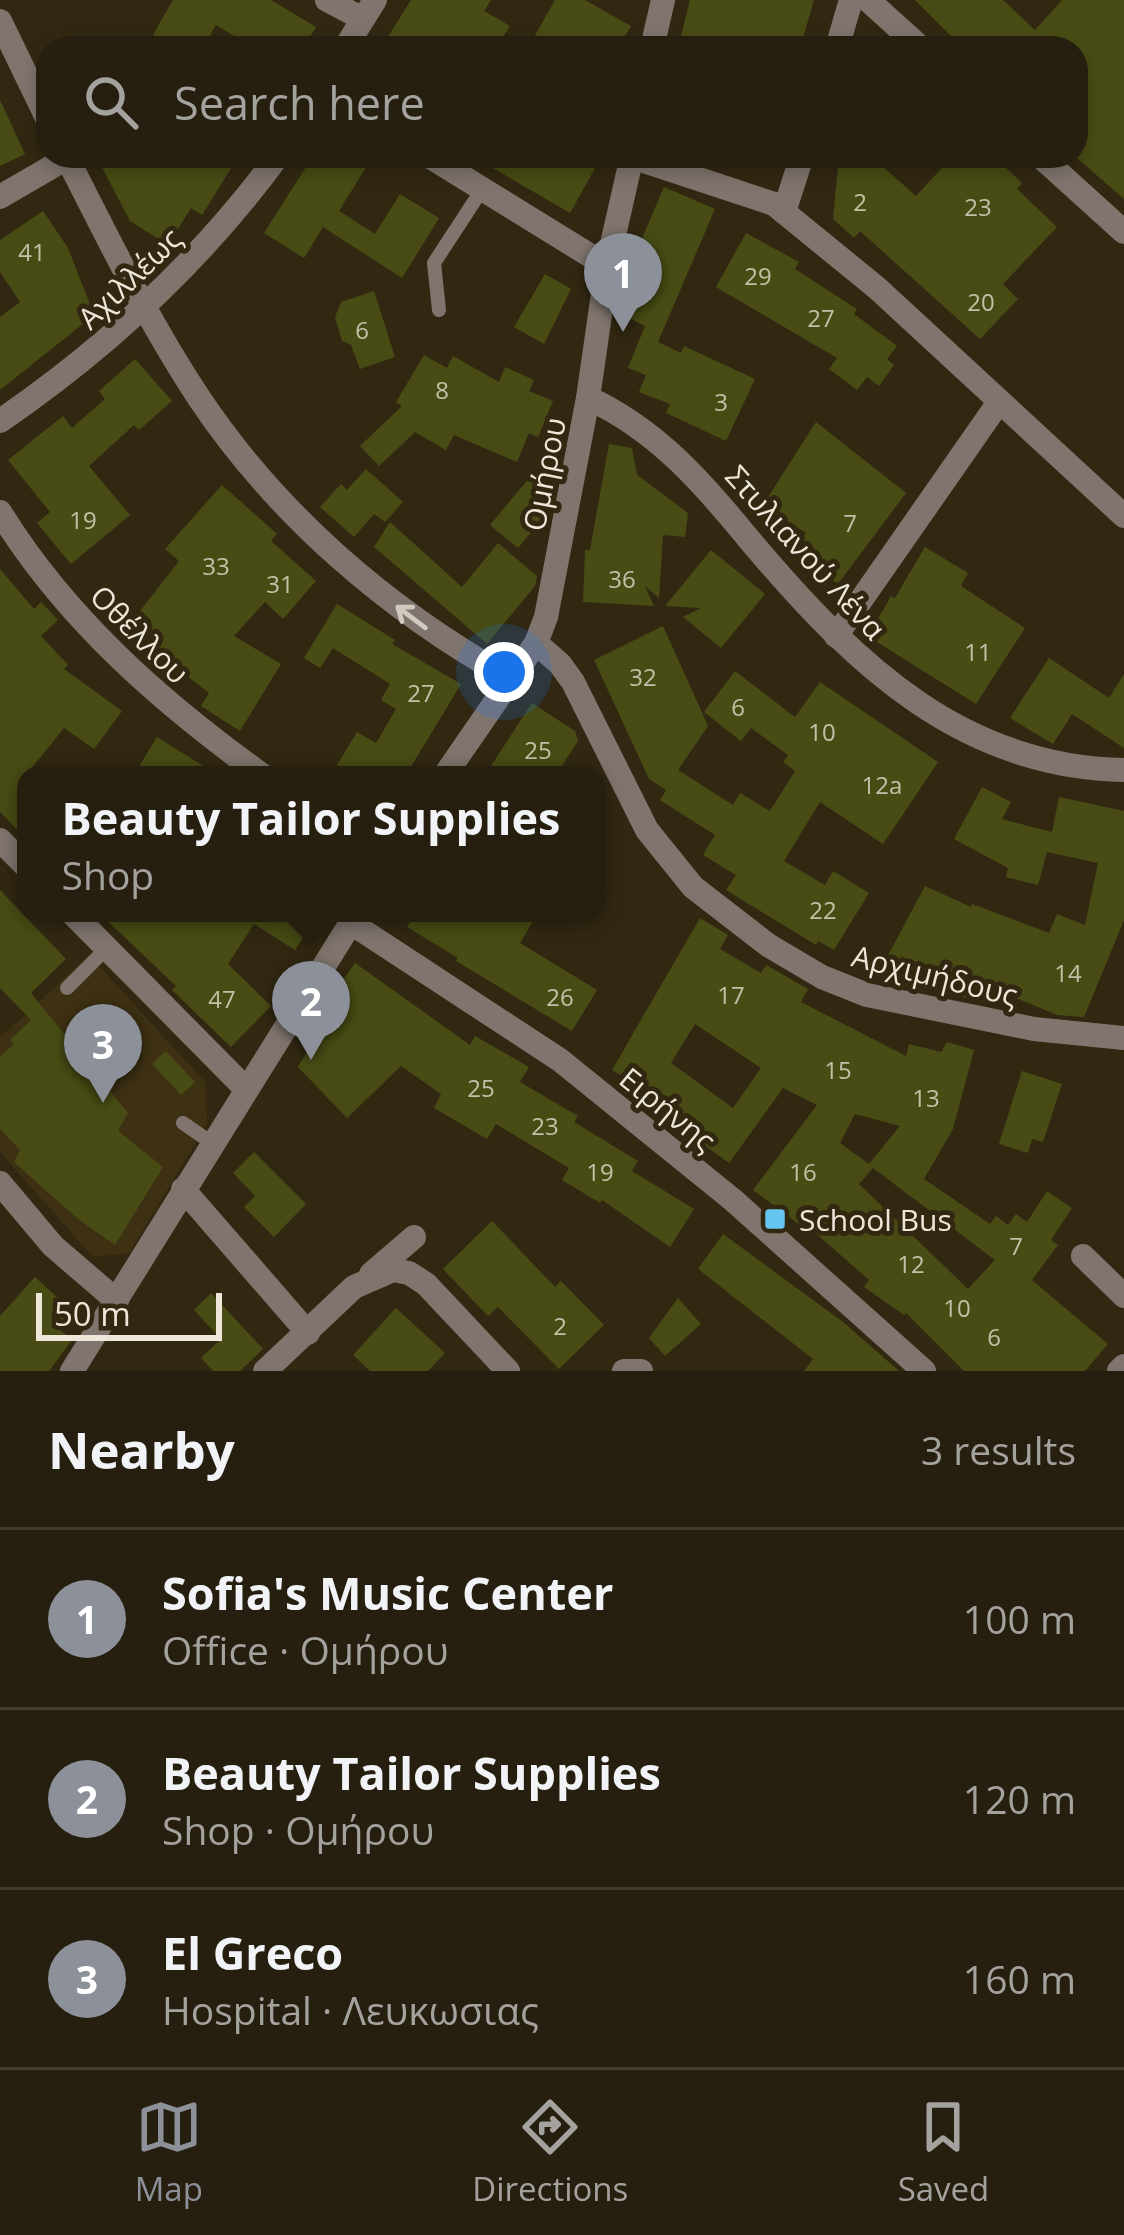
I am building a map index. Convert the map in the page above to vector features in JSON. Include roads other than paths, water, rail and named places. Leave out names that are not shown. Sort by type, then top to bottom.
[{"type":"street","points":[[327,0],[369,10],[353,36]]},
{"type":"street","points":[[655,36],[663,0]]},
{"type":"street","points":[[840,36],[851,0]]},
{"type":"street","points":[[868,0],[908,36]]},
{"type":"street","points":[[0,21],[36,95]]},
{"type":"street","points":[[0,197],[49,168]]},
{"type":"street","points":[[73,168],[144,309],[200,399],[258,477],[333,552],[410,618],[511,679]]},
{"type":"street","name":"Αχιλλέως","points":[[0,421],[68,374],[144,309],[213,238],[268,168]]},
{"type":"street","points":[[449,168],[607,266]]},
{"type":"street","name":"Ομήρου","points":[[451,766],[536,643],[552,594],[607,266],[629,168]]},
{"type":"street","points":[[667,168],[773,204],[784,212],[877,288],[1123,514]]},
{"type":"street","points":[[784,212],[798,168]]},
{"type":"street","points":[[1053,168],[1124,232]]},
{"type":"street","name":"Στυλιανού Λένα","points":[[588,398],[623,414],[662,442],[836,636],[887,681],[956,728],[1030,757],[1124,770]]},
{"type":"street","points":[[836,636],[999,402]]},
{"type":"street","name":"Οθέλλου","points":[[0,512],[63,599],[115,654],[187,721],[250,766]]},
{"type":"street","name":"Αρχιμήδους","points":[[536,643],[573,682],[647,830],[693,887],[768,945],[867,995],[1034,1029],[1124,1038]]},
{"type":"street","points":[[81,922],[246,1089]]},
{"type":"street","points":[[72,1371],[351,922]]},
{"type":"street","name":"Ειρήνης","points":[[360,922],[560,1060],[734,1200],[924,1371]]},
{"type":"street","points":[[0,1183],[53,1246],[116,1301]]},
{"type":"street","points":[[182,1189],[308,1333]]},
{"type":"street","points":[[265,1371],[415,1237]]},
{"type":"street","points":[[1083,1256],[1124,1296]]},
{"type":"street","points":[[365,1280],[393,1270],[426,1284],[508,1371]]},
{"type":"street","points":[[624,1371],[641,1371]]},
{"type":"lane","points":[[439,310],[434,263],[483,188]]},
{"type":"lane","points":[[68,988],[107,948]]},
{"type":"lane","points":[[183,1123],[212,1143]]},
{"type":"place","name":"Sofia's Music Center","points":[[623,332]]},
{"type":"place","name":"Beauty Tailor Supplies","points":[[311,1060]]},
{"type":"place","name":"El Greco","points":[[103,1103]]},
{"type":"place","name":"School Bus","points":[[775,1219]]}]
